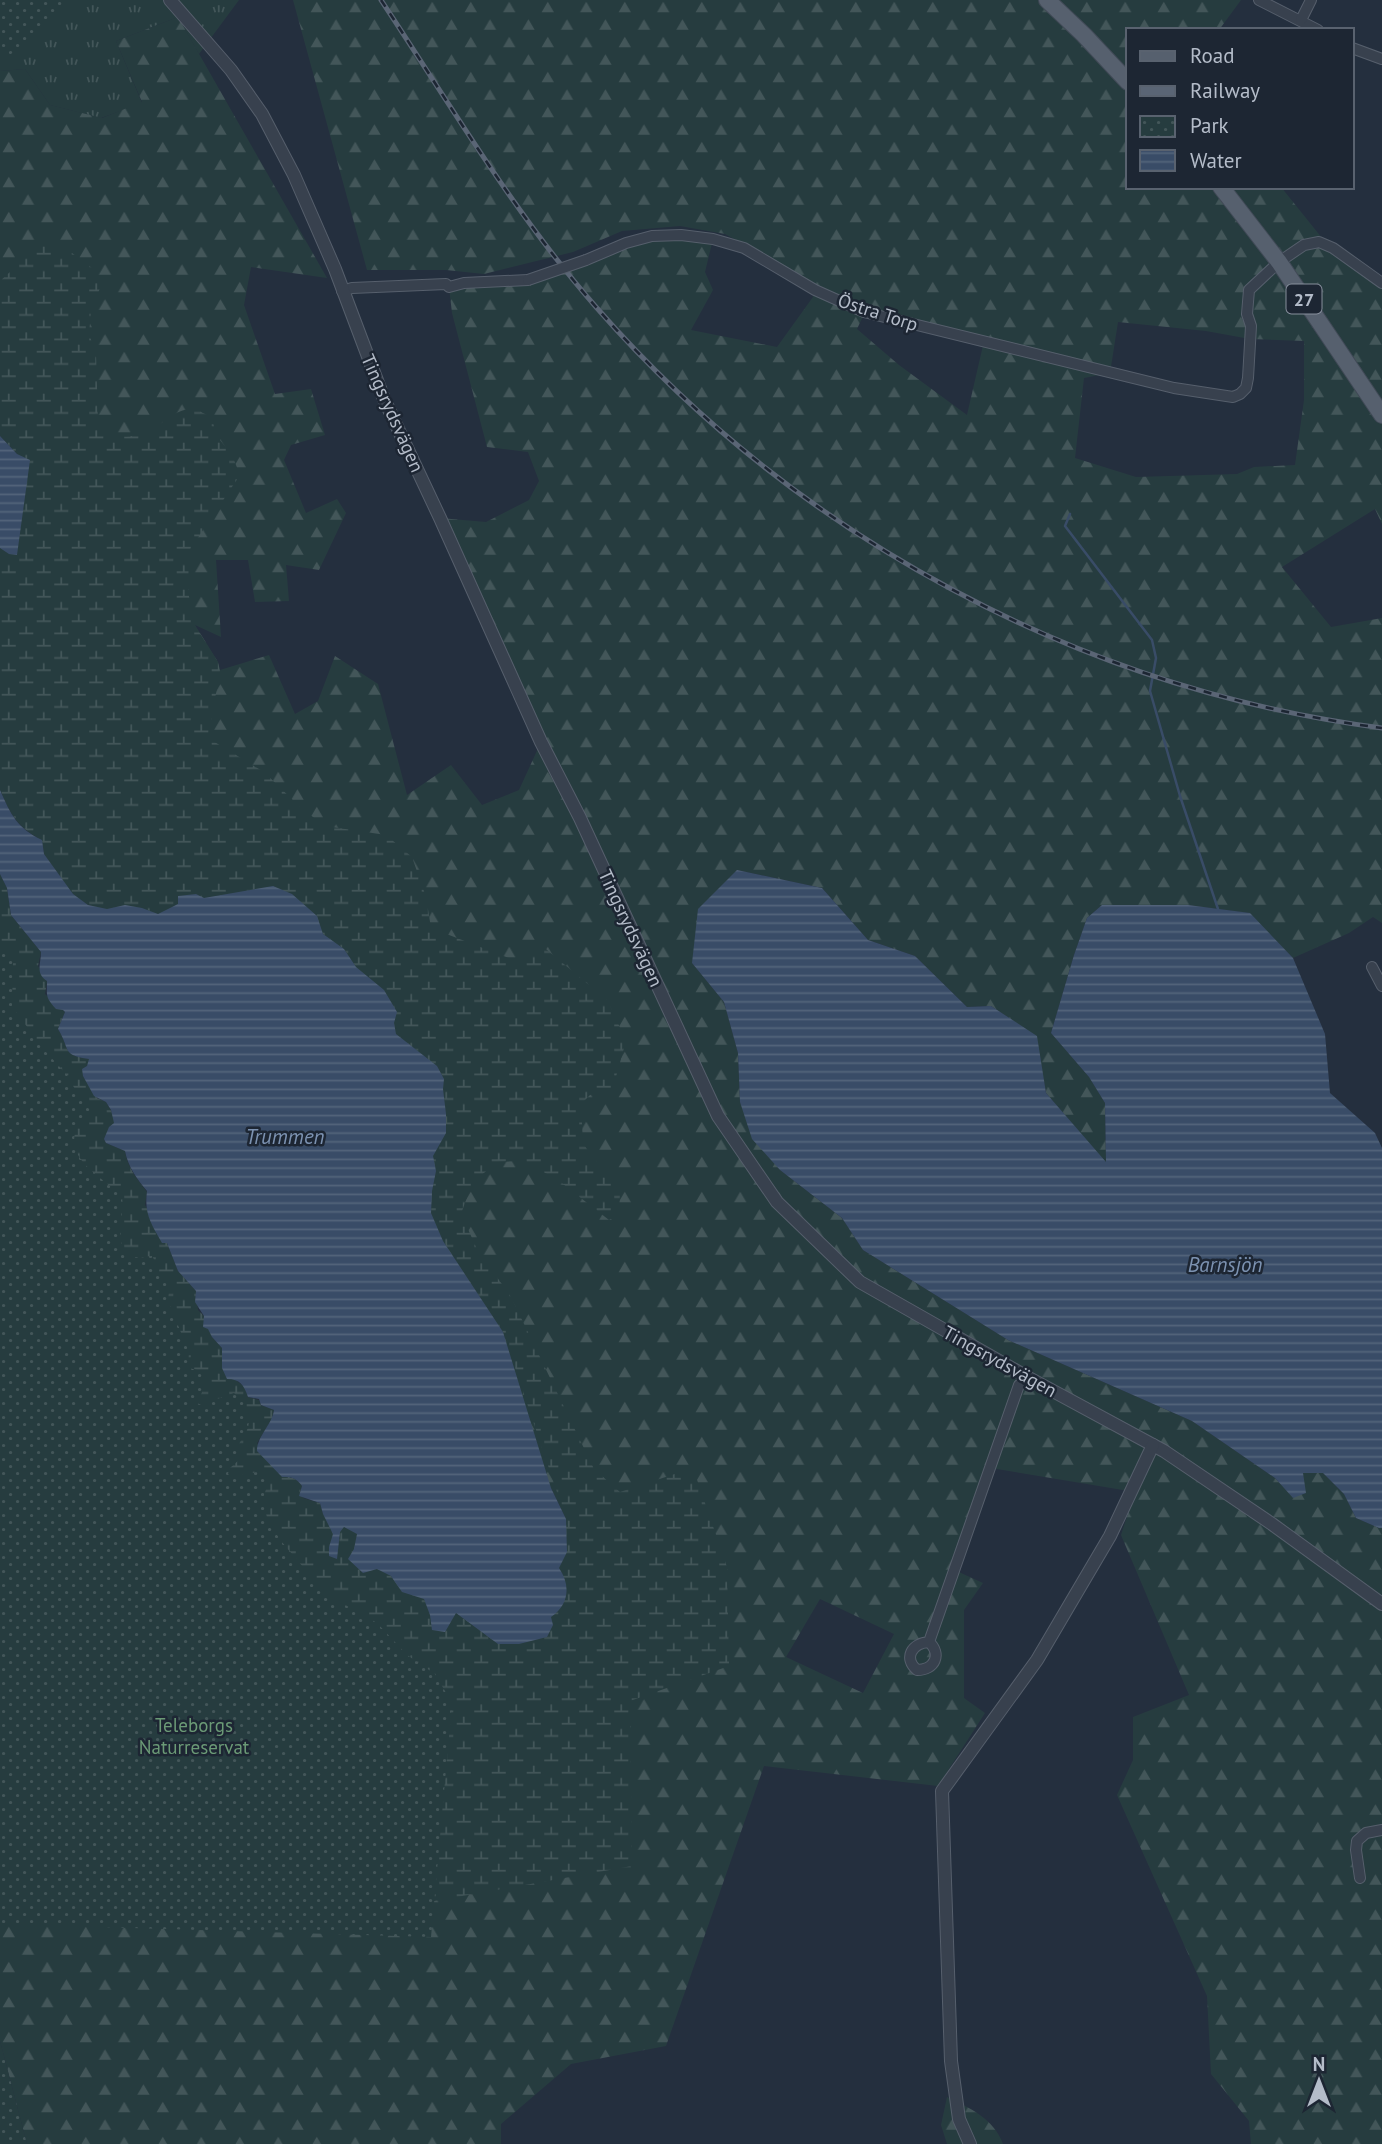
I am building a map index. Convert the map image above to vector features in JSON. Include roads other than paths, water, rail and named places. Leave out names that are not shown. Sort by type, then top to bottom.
[{"type":"main road","points":[[1047,0],[1126,80]]},
{"type":"main road","name":"27","points":[[1224,189],[1279,262],[1382,415]]},
{"type":"street","name":"Tingsrydsvägen","points":[[170,0],[214,48],[262,114],[294,175],[384,399],[541,742],[585,830],[718,1116],[777,1202],[860,1282],[1153,1445],[1272,1524],[1382,1604]]},
{"type":"street","points":[[1259,0],[1315,28]]},
{"type":"street","points":[[1301,20],[1311,0]]},
{"type":"street","points":[[1354,49],[1382,59]]},
{"type":"street","name":"Östra Torp","points":[[342,291],[352,288],[446,284],[449,287],[464,282],[528,280],[626,243],[652,236],[681,234],[744,248],[815,290],[864,312],[1174,388],[1233,397],[1245,388],[1248,378],[1251,326],[1247,314],[1249,290],[1279,262]]},
{"type":"street","points":[[1279,262],[1304,245],[1319,242],[1333,248],[1382,283]]},
{"type":"street","points":[[1373,967],[1382,986]]},
{"type":"street","points":[[929,1642],[1018,1385],[1029,1378]]},
{"type":"street","points":[[970,2144],[959,2119],[951,2061],[942,1791],[1037,1660],[1110,1536],[1153,1445]]},
{"type":"street","points":[[1360,1878],[1357,1841],[1366,1833],[1382,1830]]},
{"type":"water","points":[[0,436],[17,454],[30,460],[17,555],[9,554],[0,548]]},
{"type":"water","name":"Trummen","points":[[0,790],[16,820],[26,831],[42,840],[44,854],[73,894],[88,905],[107,909],[125,905],[158,914],[178,904],[178,896],[196,894],[204,898],[273,886],[292,894],[317,916],[323,934],[344,949],[356,967],[384,990],[397,1012],[394,1023],[396,1034],[437,1066],[444,1079],[446,1133],[433,1156],[436,1171],[431,1213],[443,1241],[503,1332],[551,1488],[566,1519],[567,1552],[559,1568],[565,1581],[565,1601],[551,1617],[553,1625],[547,1637],[519,1644],[498,1644],[456,1613],[445,1632],[432,1630],[424,1599],[402,1592],[391,1576],[377,1569],[363,1573],[348,1559],[354,1549],[357,1534],[344,1527],[340,1532],[337,1559],[329,1556],[333,1534],[320,1503],[299,1496],[302,1486],[300,1483],[294,1478],[282,1477],[257,1451],[259,1440],[274,1410],[261,1405],[259,1399],[248,1397],[238,1382],[227,1379],[222,1368],[222,1348],[208,1329],[203,1327],[204,1316],[195,1302],[196,1291],[178,1271],[167,1243],[162,1243],[152,1224],[147,1206],[147,1191],[133,1172],[125,1151],[106,1143],[104,1139],[109,1127],[114,1123],[111,1110],[106,1102],[94,1096],[83,1076],[82,1069],[87,1066],[89,1059],[70,1053],[58,1029],[65,1012],[56,1009],[48,999],[47,981],[40,971],[41,952],[11,915],[7,888],[0,874]]},
{"type":"water","name":"Barnsjön","points":[[737,870],[822,888],[868,940],[915,956],[967,1007],[991,1006],[1037,1036],[1046,1093],[1106,1162],[1105,1103],[1089,1077],[1051,1033],[1087,918],[1102,905],[1188,905],[1250,913],[1293,958],[1325,1034],[1330,1093],[1375,1133],[1382,1148],[1382,1528],[1356,1518],[1344,1494],[1323,1473],[1303,1473],[1306,1493],[1293,1498],[1275,1478],[1192,1421],[1008,1340],[863,1250],[842,1218],[780,1170],[752,1139],[740,1102],[738,1053],[724,1002],[692,963],[698,909]]},
{"type":"waterway","points":[[1070,514],[1065,526],[1152,640],[1156,658],[1150,691],[1180,796],[1218,909]]},
{"type":"railway","points":[[381,0],[510,196],[596,307],[675,389],[761,464],[853,531],[951,589],[1053,638],[1160,678],[1270,708],[1382,728]]},
{"type":"park label","name":"Teleborgs Naturreservat","points":[[194,1736]]}]
